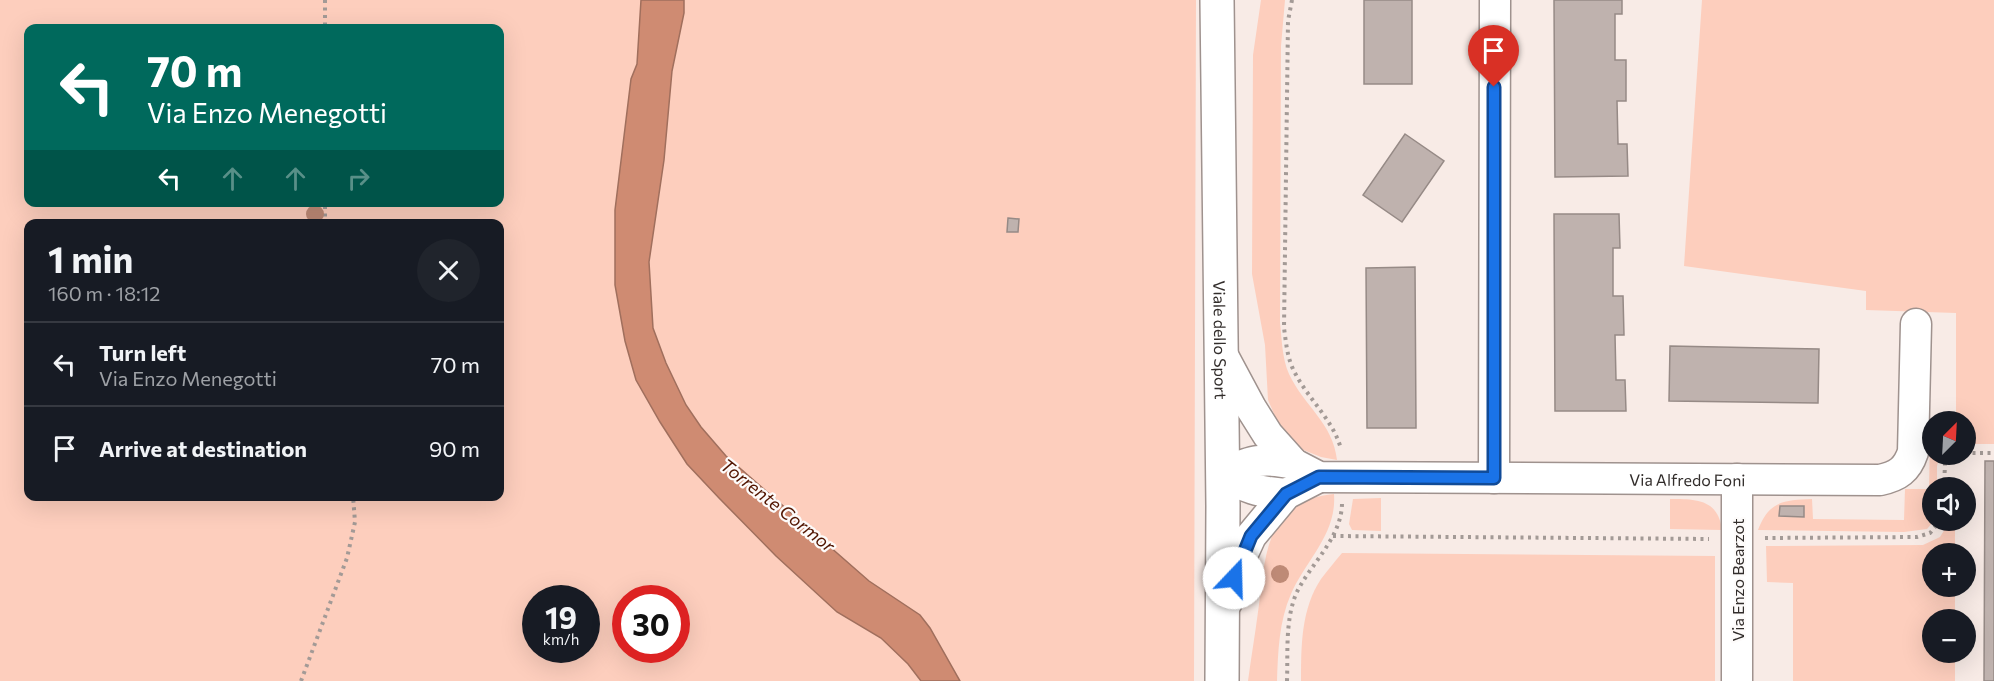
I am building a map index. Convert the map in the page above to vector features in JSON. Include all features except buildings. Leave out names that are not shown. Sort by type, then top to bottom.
[{"type":"street","name":"Viale dello Sport","points":[[1217,0],[1223,472],[1222,681]]},
{"type":"street","points":[[1494,478],[1495,0]]},
{"type":"street","name":"Via Alfredo Foni","points":[[1223,472],[1252,461],[1272,459],[1306,471],[1494,478],[1880,480],[1902,472],[1909,465],[1914,445],[1916,324]]},
{"type":"street","points":[[1221,352],[1268,435],[1306,471]]},
{"type":"street","name":"Via Alfredo Foni","points":[[1223,613],[1240,560],[1251,536],[1306,471]]},
{"type":"street","points":[[1223,472],[1237,484],[1266,492],[1286,494]]},
{"type":"street","name":"Via Enzo Bearzot","points":[[1737,479],[1737,681]]},
{"type":"path","points":[[325,0],[325,24]]},
{"type":"path","points":[[1292,0],[1288,21],[1284,328],[1293,368],[1337,436],[1343,455]]},
{"type":"path","points":[[1976,453],[1994,453]]},
{"type":"path","points":[[1287,681],[1289,624],[1294,600],[1332,536],[1340,518],[1342,500]]},
{"type":"path","points":[[301,681],[347,558],[355,522],[353,501]]},
{"type":"path","points":[[1755,538],[1917,537],[1932,531]]},
{"type":"path","points":[[1332,536],[1715,539]]},
{"type":"shaded area","points":[[0,0],[1196,0],[1194,681],[0,681]]},
{"type":"shaded area","points":[[1261,0],[1285,0],[1281,46],[1280,323],[1284,355],[1289,374],[1295,385],[1330,435],[1337,460],[1321,457],[1301,449],[1278,423],[1268,400],[1265,345],[1252,274],[1253,55]]},
{"type":"shaded area","points":[[1702,0],[1994,0],[1994,444],[1976,444],[1976,411],[1956,411],[1956,313],[1866,310],[1866,291],[1684,266]]},
{"type":"shaded area","points":[[1929,465],[1937,465],[1937,477],[1929,477]]},
{"type":"shaded area","points":[[1905,489],[1922,489],[1922,530],[1904,532],[1758,530],[1762,520],[1773,508],[1779,504],[1802,499],[1812,499],[1813,519],[1904,520]]},
{"type":"shaded area","points":[[1334,494],[1334,508],[1326,534],[1297,582],[1287,604],[1280,637],[1277,681],[1248,681],[1264,566],[1274,532],[1284,516],[1297,506],[1311,499]]},
{"type":"shaded area","points":[[1381,498],[1381,531],[1352,530],[1349,524],[1353,499]]},
{"type":"shaded area","points":[[1670,499],[1689,499],[1711,507],[1720,520],[1722,530],[1670,529]]},
{"type":"shaded area","points":[[1944,531],[1955,531],[1955,543],[1927,543],[1940,537]]},
{"type":"shaded area","points":[[1922,545],[1922,597],[1955,597],[1955,609],[1922,609],[1922,663],[1955,663],[1955,681],[1793,681],[1793,583],[1767,582],[1766,546]]},
{"type":"shaded area","points":[[1342,553],[1715,556],[1715,681],[1301,681],[1302,641],[1309,603],[1321,579]]},
{"type":"water","name":"Torrente Cormor","points":[[641,0],[684,0],[684,13],[672,71],[664,160],[649,262],[653,328],[666,363],[686,405],[726,456],[869,581],[920,615],[930,628],[960,681],[921,681],[908,664],[881,638],[837,612],[776,556],[687,464],[636,380],[625,341],[615,285],[615,210],[631,79],[637,64]]},
{"type":"route","points":[[1234,578],[1251,536],[1286,494],[1319,477],[1494,478],[1494,87]]}]
